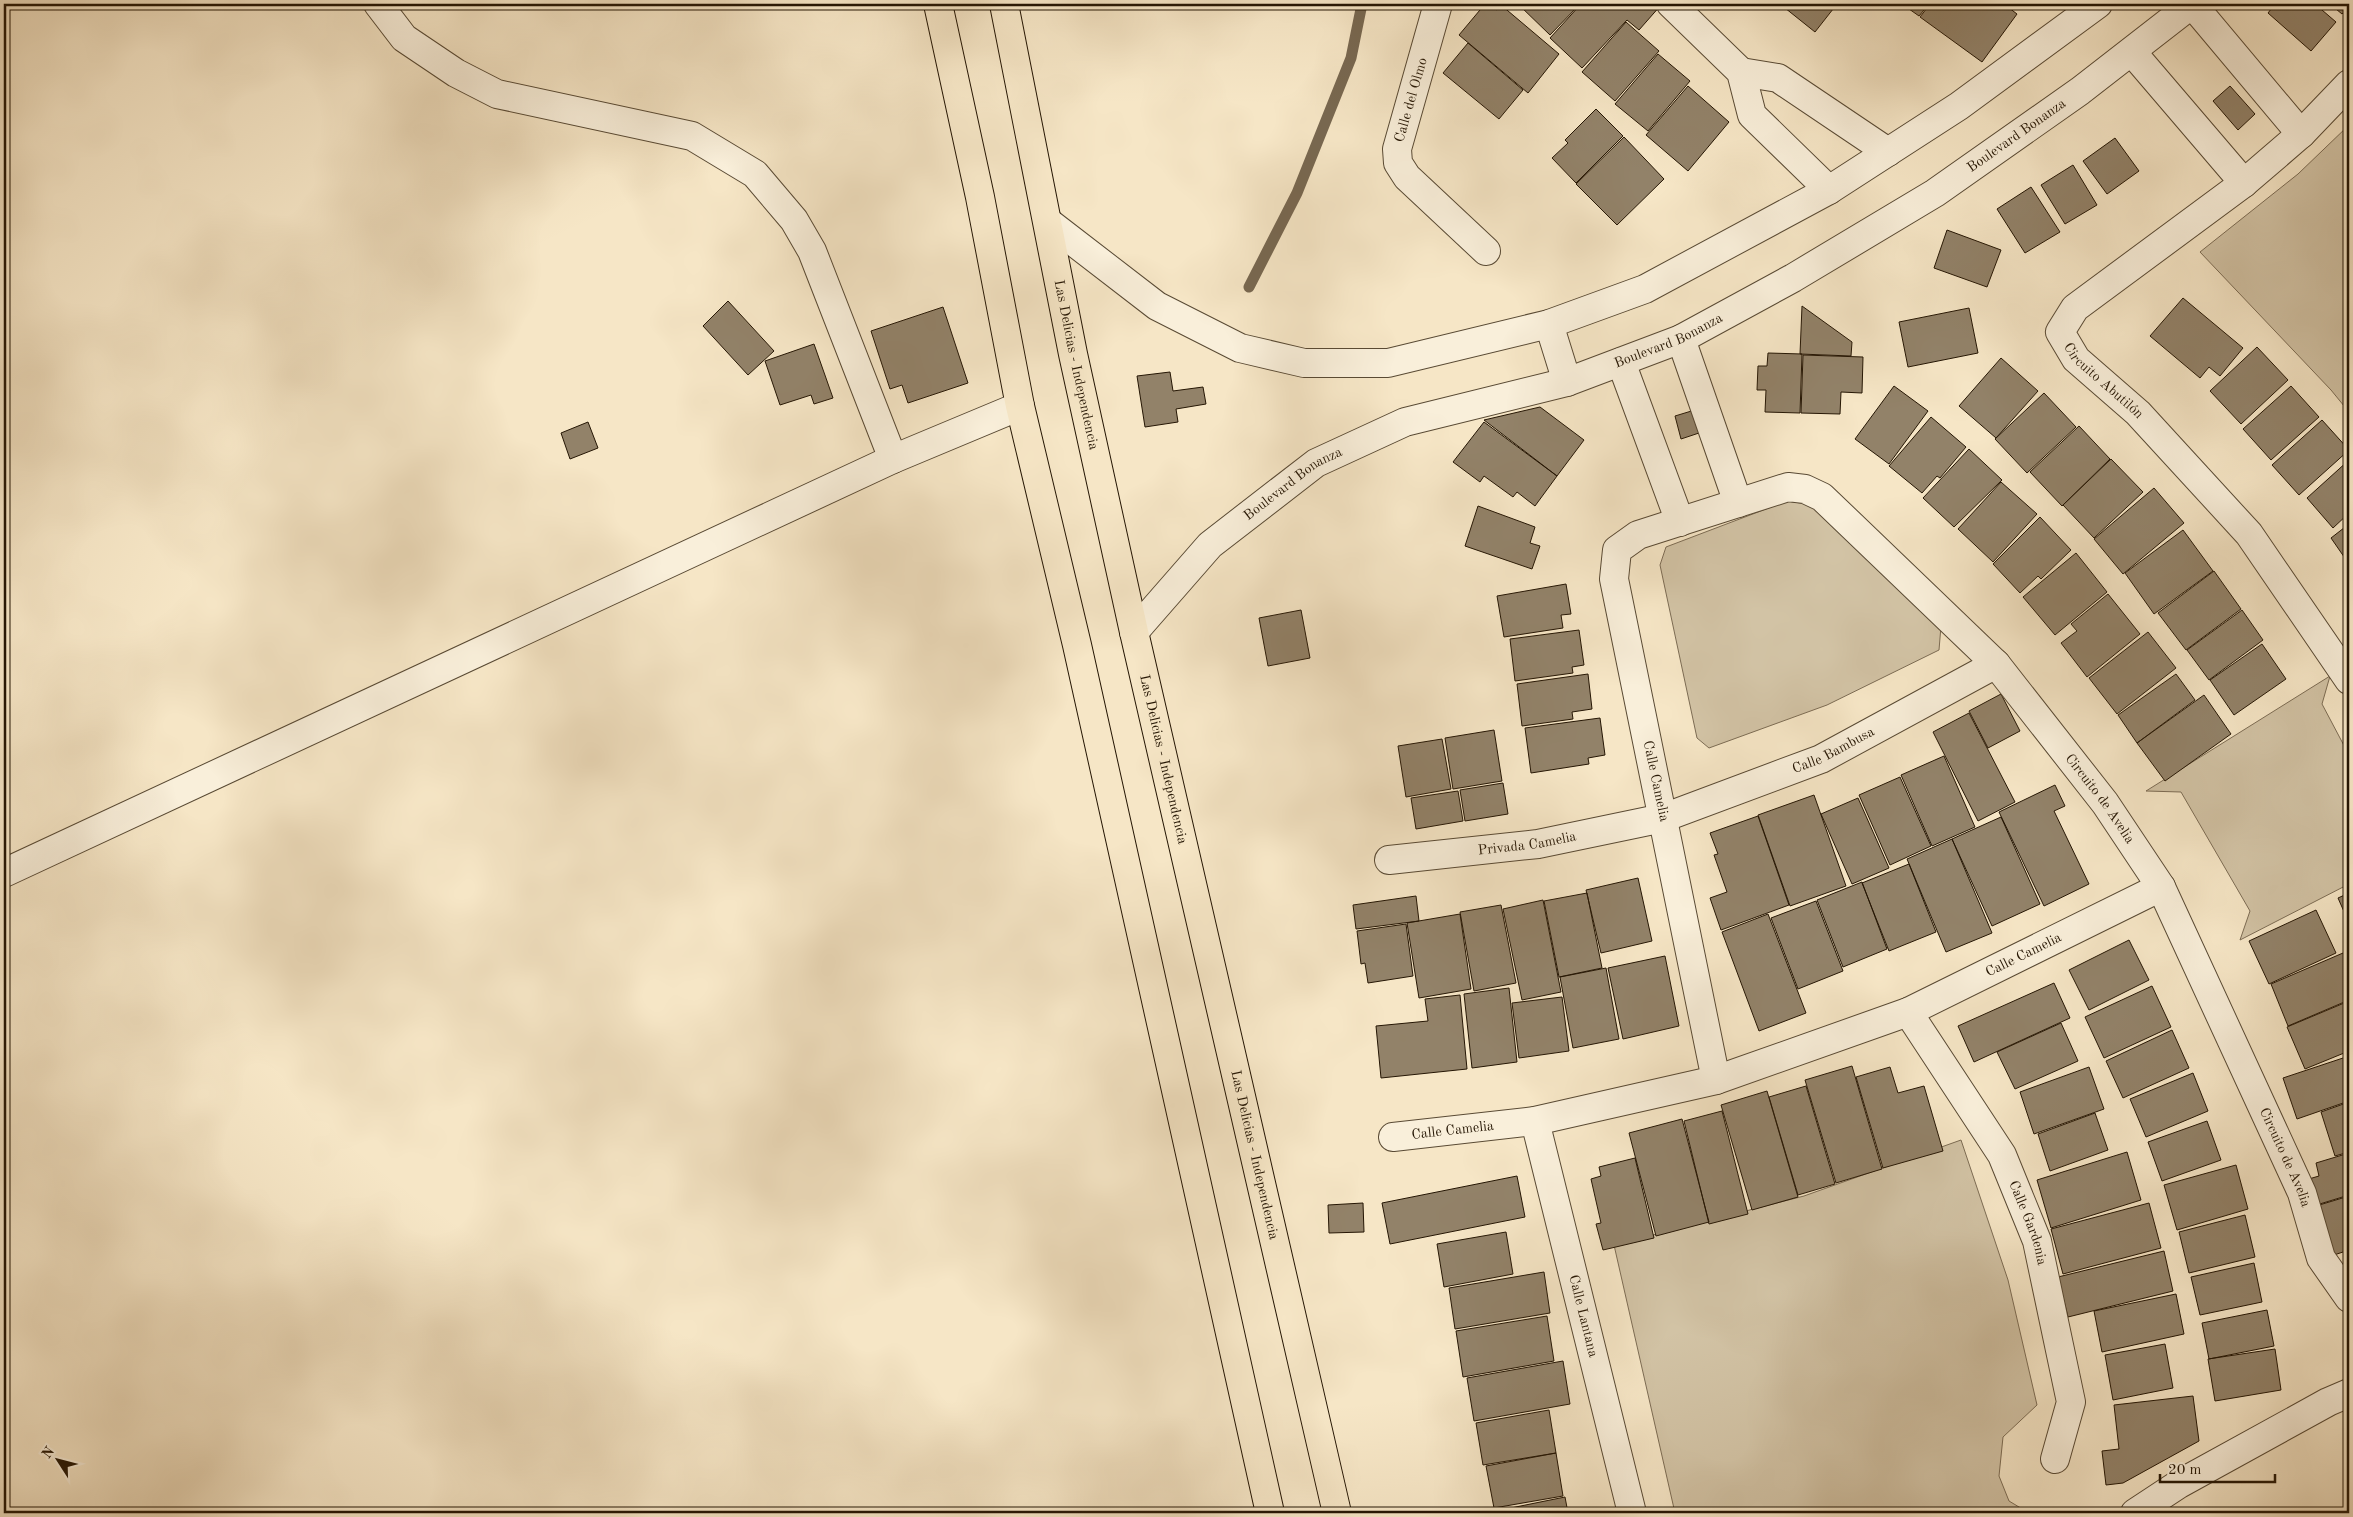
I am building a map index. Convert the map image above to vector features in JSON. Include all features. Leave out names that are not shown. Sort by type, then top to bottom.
[{"type":"main road","points":[[938,4],[980,197],[1020,406],[1077,645],[1270,1513]]},
{"type":"main road","name":"Las Delicias - Independencia","points":[[1004,4],[1073,354],[1134,632],[1337,1513]]},
{"type":"street","points":[[378,4],[404,38],[456,73],[497,94],[692,136],[755,174],[794,220],[812,250],[893,459]]},
{"type":"street","name":"Calle del Olmo","points":[[1438,4],[1397,149],[1398,163],[1407,177],[1486,251]]},
{"type":"street","points":[[1671,4],[1741,72],[1752,115],[1829,190]]},
{"type":"street","points":[[2192,4],[2301,134]]},
{"type":"street","name":"Boulevard Bonanza","points":[[1134,632],[1210,545],[1316,463],[1405,422],[1567,382],[1681,339],[1793,278],[1935,193],[2080,91],[2192,4]]},
{"type":"street","points":[[1048,222],[1157,306],[1240,348],[1304,363],[1388,363],[1549,324],[1645,289],[1829,190],[1959,106],[2092,5]]},
{"type":"street","points":[[2132,52],[2244,183]]},
{"type":"street","points":[[1741,72],[1778,78],[1888,152]]},
{"type":"street","name":"Circuito Abutilón","points":[[2349,84],[2301,134],[2244,183],[2075,308],[2060,332],[2076,359],[2138,413],[2249,534],[2349,680]]},
{"type":"street","points":[[1549,324],[1567,382]]},
{"type":"street","points":[[1681,339],[1738,503]]},
{"type":"street","points":[[1621,362],[1680,522]]},
{"type":"street","points":[[4,873],[893,459],[1020,406]]},
{"type":"street","name":"Circuito de Avelia","points":[[1680,522],[1788,487],[1805,489],[1822,497],[1996,664],[2106,802],[2161,887],[2302,1193],[2321,1258],[2349,1298]]},
{"type":"street","name":"Calle Camelia","points":[[1680,522],[1638,535],[1617,550],[1614,580],[1716,1080]]},
{"type":"street","name":"Calle Bambusa","points":[[1664,818],[1820,759],[1996,664]]},
{"type":"street","name":"Privada Camelia","points":[[1389,860],[1538,844],[1664,818]]},
{"type":"street","name":"Calle Camelia","points":[[1393,1138],[1535,1121],[1716,1080],[1908,1012],[2161,887]]},
{"type":"street","name":"Calle Gardenia","points":[[1908,1012],[2002,1155],[2037,1242],[2071,1402],[2055,1459]]},
{"type":"street","name":"Calle Lantana","points":[[1535,1121],[1632,1513]]},
{"type":"street","points":[[2135,1513],[2179,1484],[2328,1402],[2349,1394]]},
{"type":"shaded area","points":[[2349,125],[2349,412],[2331,390],[2200,252],[2298,174]]},
{"type":"shaded area","points":[[1787,501],[1814,505],[1941,626],[1939,650],[1827,705],[1709,748],[1697,738],[1660,565],[1666,547]]},
{"type":"shaded area","points":[[2330,676],[2322,704],[2349,755],[2349,884],[2240,940],[2250,911],[2181,792],[2146,791]]},
{"type":"shaded area","points":[[1961,1140],[2008,1280],[2037,1405],[2003,1437],[1999,1476],[2009,1501],[2029,1513],[1675,1513],[1614,1245],[1804,1196]]},
{"type":"building","points":[[1485,4],[1489,4],[1497,10],[1501,5],[1559,54],[1528,93],[1459,35]]},
{"type":"building","points":[[1518,4],[1580,4],[1550,35]]},
{"type":"building","points":[[1581,4],[1661,5],[1639,30],[1627,20],[1582,68],[1550,38]]},
{"type":"building","points":[[1780,4],[1837,4],[1815,32]]},
{"type":"building","points":[[1902,4],[1929,4],[1919,16]]},
{"type":"building","points":[[1930,4],[2004,4],[2017,14],[1982,62],[1920,17]]},
{"type":"building","points":[[2275,4],[2315,4],[2336,22],[2311,51],[2268,13]]},
{"type":"building","points":[[2330,4],[2349,4],[2349,7],[2342,14]]},
{"type":"building","points":[[1626,22],[1659,51],[1615,101],[1582,72]]},
{"type":"building","points":[[1468,43],[1523,90],[1499,119],[1443,73]]},
{"type":"building","points":[[1658,54],[1690,81],[1648,131],[1615,104]]},
{"type":"building","points":[[1688,86],[1729,122],[1688,171],[1646,135]]},
{"type":"building","points":[[2230,86],[2255,114],[2238,130],[2213,101]]},
{"type":"building","points":[[1596,109],[1623,136],[1576,183],[1552,158],[1568,143],[1565,140]]},
{"type":"building","points":[[1624,137],[1664,179],[1617,225],[1576,184]]},
{"type":"building","points":[[2115,138],[2139,171],[2107,194],[2083,161]]},
{"type":"building","points":[[2073,165],[2097,205],[2065,224],[2041,185]]},
{"type":"building","points":[[2031,187],[2060,232],[2025,253],[1997,209]]},
{"type":"building","points":[[1947,230],[2001,250],[1987,287],[1934,268]]},
{"type":"building","points":[[2183,298],[2243,348],[2220,376],[2209,367],[2200,378],[2150,336]]},
{"type":"building","points":[[728,301],[774,351],[748,375],[703,326]]},
{"type":"building","points":[[1802,306],[1852,342],[1851,356],[1800,354]]},
{"type":"building","points":[[943,307],[968,383],[908,403],[902,385],[890,389],[871,331]]},
{"type":"building","points":[[1969,308],[1978,353],[1908,367],[1899,322]]},
{"type":"building","points":[[814,344],[833,398],[814,404],[811,395],[780,405],[765,361]]},
{"type":"building","points":[[2257,347],[2288,380],[2241,424],[2210,391]]},
{"type":"building","points":[[1768,353],[1802,354],[1800,413],[1765,412],[1766,390],[1757,390],[1758,366],[1767,366]]},
{"type":"building","points":[[1803,355],[1863,357],[1862,393],[1841,392],[1840,414],[1801,413]]},
{"type":"building","points":[[2001,358],[2038,391],[1996,438],[1959,406]]},
{"type":"building","points":[[1170,372],[1173,391],[1203,387],[1206,404],[1176,409],[1178,422],[1145,427],[1137,376]]},
{"type":"building","points":[[1894,386],[1928,411],[1889,464],[1855,439]]},
{"type":"building","points":[[2291,386],[2319,417],[2271,460],[2243,429]]},
{"type":"building","points":[[2044,393],[2076,427],[2027,473],[1995,439]]},
{"type":"building","points":[[1540,407],[1584,440],[1557,476],[1484,420]]},
{"type":"building","points":[[1698,409],[1705,431],[1681,439],[1675,416]]},
{"type":"building","points":[[1931,417],[1966,447],[1940,478],[1937,476],[1922,493],[1889,466]]},
{"type":"building","points":[[2322,420],[2349,450],[2299,495],[2272,465]]},
{"type":"building","points":[[588,422],[598,448],[570,459],[561,433]]},
{"type":"building","points":[[1484,422],[1557,476],[1535,506],[1517,492],[1513,497],[1484,476],[1480,482],[1453,462]]},
{"type":"building","points":[[2079,426],[2110,459],[2062,506],[2030,472]]},
{"type":"building","points":[[1969,449],[2002,480],[1954,527],[1923,498]]},
{"type":"building","points":[[2111,459],[2143,492],[2094,538],[2063,505]]},
{"type":"building","points":[[2349,460],[2349,513],[2333,528],[2307,498]]},
{"type":"building","points":[[2001,482],[2037,514],[1993,562],[1958,529]]},
{"type":"building","points":[[2154,488],[2184,523],[2123,574],[2094,539]]},
{"type":"building","points":[[1478,506],[1535,527],[1530,543],[1540,546],[1532,569],[1465,546]]},
{"type":"building","points":[[2040,517],[2071,550],[2041,579],[2038,576],[2020,593],[1993,564]]},
{"type":"building","points":[[2349,524],[2349,564],[2331,538]]},
{"type":"building","points":[[2183,530],[2213,571],[2154,614],[2125,573]]},
{"type":"building","points":[[2076,553],[2107,592],[2055,635],[2023,597]]},
{"type":"building","points":[[2214,571],[2241,609],[2186,650],[2158,613]]},
{"type":"building","points":[[1566,584],[1571,614],[1561,615],[1563,628],[1504,637],[1497,596]]},
{"type":"building","points":[[2108,594],[2140,634],[2087,677],[2061,643],[2077,631],[2071,624]]},
{"type":"building","points":[[1301,610],[1310,658],[1268,666],[1259,618]]},
{"type":"building","points":[[2242,610],[2263,640],[2209,680],[2187,650]]},
{"type":"building","points":[[1579,630],[1584,665],[1572,667],[1573,673],[1515,681],[1510,639]]},
{"type":"building","points":[[2148,632],[2176,668],[2117,714],[2089,678]]},
{"type":"building","points":[[2262,644],[2286,679],[2234,715],[2210,680]]},
{"type":"building","points":[[1588,674],[1592,709],[1572,712],[1573,719],[1522,726],[1517,684]]},
{"type":"building","points":[[2176,674],[2195,700],[2137,743],[2118,715]]},
{"type":"building","points":[[2001,694],[2020,731],[1988,748],[1969,711]]},
{"type":"building","points":[[2204,695],[2231,734],[2165,781],[2137,743]]},
{"type":"building","points":[[1969,713],[2015,802],[1978,821],[1933,732]]},
{"type":"building","points":[[1600,718],[1605,755],[1588,758],[1589,764],[1531,773],[1525,728]]},
{"type":"building","points":[[1494,730],[1502,781],[1453,789],[1445,738]]},
{"type":"building","points":[[1442,739],[1451,789],[1406,797],[1398,746]]},
{"type":"building","points":[[1944,756],[1975,827],[1932,846],[1901,775]]},
{"type":"building","points":[[1900,777],[1931,846],[1890,865],[1859,795]]},
{"type":"building","points":[[1503,783],[1508,814],[1465,821],[1460,790]]},
{"type":"building","points":[[2055,785],[2065,806],[2054,811],[2089,884],[2044,906],[1999,812]]},
{"type":"building","points":[[1458,791],[1463,821],[1416,829],[1411,798]]},
{"type":"building","points":[[1814,795],[1846,886],[1790,906],[1758,815]]},
{"type":"building","points":[[1858,798],[1889,868],[1852,884],[1821,814]]},
{"type":"building","points":[[1758,816],[1789,905],[1721,930],[1710,898],[1727,892],[1714,855],[1718,854],[1710,833]]},
{"type":"building","points":[[2001,817],[2040,904],[1992,926],[1952,839]]},
{"type":"building","points":[[1952,839],[1992,933],[1946,952],[1907,859]]},
{"type":"building","points":[[1909,864],[1936,932],[1889,951],[1862,883]]},
{"type":"building","points":[[1638,878],[1652,941],[1601,953],[1586,890]]},
{"type":"building","points":[[1862,882],[1887,949],[1843,967],[1817,900]]},
{"type":"building","points":[[1587,893],[1602,968],[1559,977],[1544,901]]},
{"type":"building","points":[[2349,893],[2349,923],[2338,898]]},
{"type":"building","points":[[1416,896],[1419,921],[1356,929],[1353,905]]},
{"type":"building","points":[[1543,900],[1561,992],[1522,1000],[1503,909]]},
{"type":"building","points":[[1816,901],[1843,971],[1798,989],[1771,918]]},
{"type":"building","points":[[1501,905],[1516,983],[1474,991],[1460,912]]},
{"type":"building","points":[[2316,910],[2336,953],[2269,984],[2249,941]]},
{"type":"building","points":[[1460,914],[1471,989],[1419,998],[1407,923]]},
{"type":"building","points":[[1768,914],[1806,1013],[1759,1031],[1722,932]]},
{"type":"building","points":[[1406,924],[1413,976],[1368,983],[1365,963],[1361,964],[1357,931]]},
{"type":"building","points":[[2129,940],[2149,980],[2089,1010],[2069,970]]},
{"type":"building","points":[[2343,953],[2349,967],[2349,1000],[2288,1026],[2271,984]]},
{"type":"building","points":[[1665,956],[1679,1026],[1623,1039],[1608,968]]},
{"type":"building","points":[[1606,968],[1619,1039],[1573,1048],[1560,977]]},
{"type":"building","points":[[2054,983],[2070,1018],[1974,1062],[1958,1026]]},
{"type":"building","points":[[2152,986],[2171,1027],[2104,1058],[2085,1017]]},
{"type":"building","points":[[1509,988],[1517,1062],[1472,1068],[1464,994]]},
{"type":"building","points":[[1460,995],[1467,1069],[1381,1078],[1376,1026],[1428,1021],[1425,999]]},
{"type":"building","points":[[1562,997],[1569,1051],[1519,1058],[1512,1003]]},
{"type":"building","points":[[2349,1001],[2349,1051],[2305,1069],[2287,1027]]},
{"type":"building","points":[[2061,1023],[2078,1061],[2015,1089],[1997,1052]]},
{"type":"building","points":[[2172,1030],[2189,1068],[2123,1098],[2106,1061]]},
{"type":"building","points":[[2349,1056],[2349,1101],[2297,1119],[2283,1078]]},
{"type":"building","points":[[1852,1066],[1882,1169],[1836,1183],[1805,1080]]},
{"type":"building","points":[[1890,1067],[1898,1093],[1924,1086],[1943,1151],[1883,1168],[1856,1077]]},
{"type":"building","points":[[2089,1067],[2104,1109],[2034,1134],[2020,1092]]},
{"type":"building","points":[[2193,1073],[2208,1111],[2146,1137],[2130,1099]]},
{"type":"building","points":[[1806,1086],[1835,1184],[1798,1195],[1769,1097]]},
{"type":"building","points":[[1767,1091],[1798,1197],[1752,1210],[1721,1105]]},
{"type":"building","points":[[2349,1102],[2349,1152],[2335,1156],[2321,1112]]},
{"type":"building","points":[[1722,1111],[1748,1214],[1709,1224],[1684,1121]]},
{"type":"building","points":[[2095,1113],[2108,1150],[2050,1171],[2038,1134]]},
{"type":"building","points":[[1682,1119],[1709,1222],[1656,1236],[1629,1133]]},
{"type":"building","points":[[2207,1121],[2221,1160],[2162,1181],[2148,1142]]},
{"type":"building","points":[[2127,1152],[2141,1200],[2051,1228],[2037,1180]]},
{"type":"building","points":[[2349,1153],[2349,1195],[2310,1207],[2302,1181],[2319,1176],[2316,1163]]},
{"type":"building","points":[[1635,1158],[1654,1238],[1603,1250],[1596,1224],[1601,1223],[1591,1179],[1601,1176],[1599,1167]]},
{"type":"building","points":[[2236,1165],[2248,1209],[2177,1230],[2164,1185]]},
{"type":"building","points":[[1517,1176],[1525,1217],[1390,1244],[1382,1203]]},
{"type":"building","points":[[2349,1196],[2349,1250],[2331,1256],[2316,1206]]},
{"type":"building","points":[[1363,1203],[1364,1232],[1329,1233],[1328,1205]]},
{"type":"building","points":[[2149,1203],[2161,1248],[2063,1274],[2051,1229]]},
{"type":"building","points":[[2245,1215],[2255,1257],[2189,1273],[2179,1232]]},
{"type":"building","points":[[1506,1232],[1513,1274],[1444,1287],[1437,1244]]},
{"type":"building","points":[[2164,1251],[2173,1291],[2068,1317],[2058,1277]]},
{"type":"building","points":[[2254,1263],[2262,1302],[2200,1315],[2191,1277]]},
{"type":"building","points":[[1544,1272],[1550,1313],[1455,1329],[1449,1288]]},
{"type":"building","points":[[2176,1294],[2184,1334],[2102,1352],[2094,1311]]},
{"type":"building","points":[[2267,1310],[2274,1346],[2209,1359],[2202,1323]]},
{"type":"building","points":[[1547,1316],[1554,1361],[1463,1377],[1456,1331]]},
{"type":"building","points":[[2165,1344],[2173,1388],[2113,1400],[2105,1355]]},
{"type":"building","points":[[2275,1349],[2281,1390],[2215,1401],[2208,1359]]},
{"type":"building","points":[[1563,1361],[1570,1404],[1474,1421],[1467,1378]]},
{"type":"building","points":[[2193,1396],[2199,1441],[2123,1483],[2106,1485],[2102,1451],[2119,1449],[2114,1405]]},
{"type":"building","points":[[1549,1410],[1556,1453],[1483,1465],[1476,1423]]},
{"type":"building","points":[[1556,1453],[1563,1496],[1494,1508],[1486,1466]]},
{"type":"building","points":[[1565,1497],[1568,1513],[1497,1513],[1496,1511]]},
{"type":"waterway","points":[[1249,287],[1297,193],[1351,58],[1362,4]]}]
